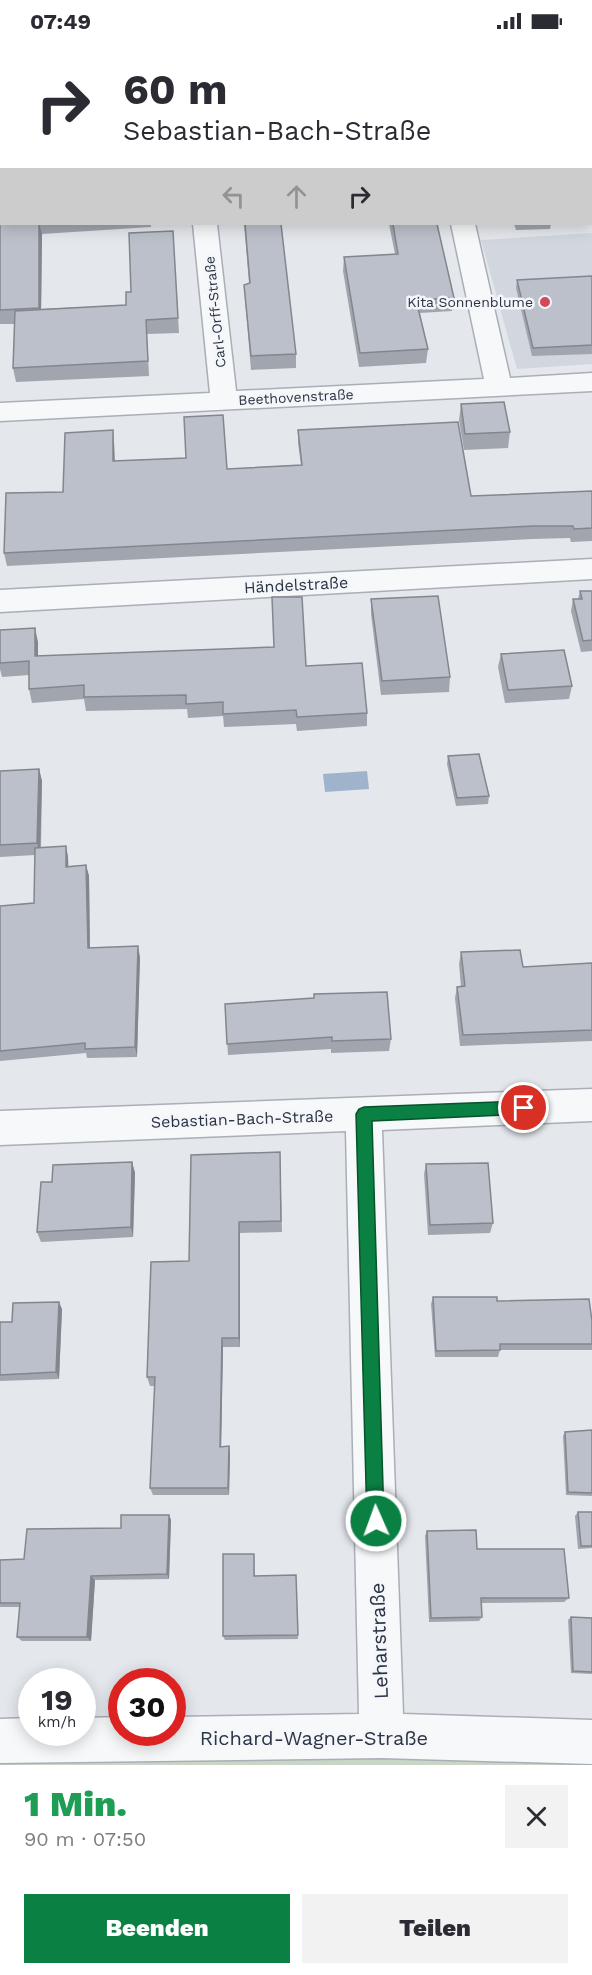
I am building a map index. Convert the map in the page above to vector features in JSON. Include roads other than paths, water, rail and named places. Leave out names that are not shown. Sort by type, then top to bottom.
[{"type":"street","name":"Carl-Orff-Straße","points":[[206,225],[224,400]]},
{"type":"street","points":[[463,225],[499,387]]},
{"type":"street","name":"Beethovenstraße","points":[[0,412],[592,382]]},
{"type":"street","name":"Händelstraße","points":[[0,601],[592,568]]},
{"type":"street","name":"Sebastian-Bach-Straße","points":[[0,1128],[592,1105]]},
{"type":"street","name":"Leharstraße","points":[[364,1114],[382,1736]]},
{"type":"street","name":"Richard-Wagner-Straße","points":[[0,1741],[382,1736],[592,1742]]},
{"type":"water","points":[[367,771],[369,789],[325,792],[323,774]]},
{"type":"place","name":"Kita Sonnenblume","points":[[545,302]]}]
